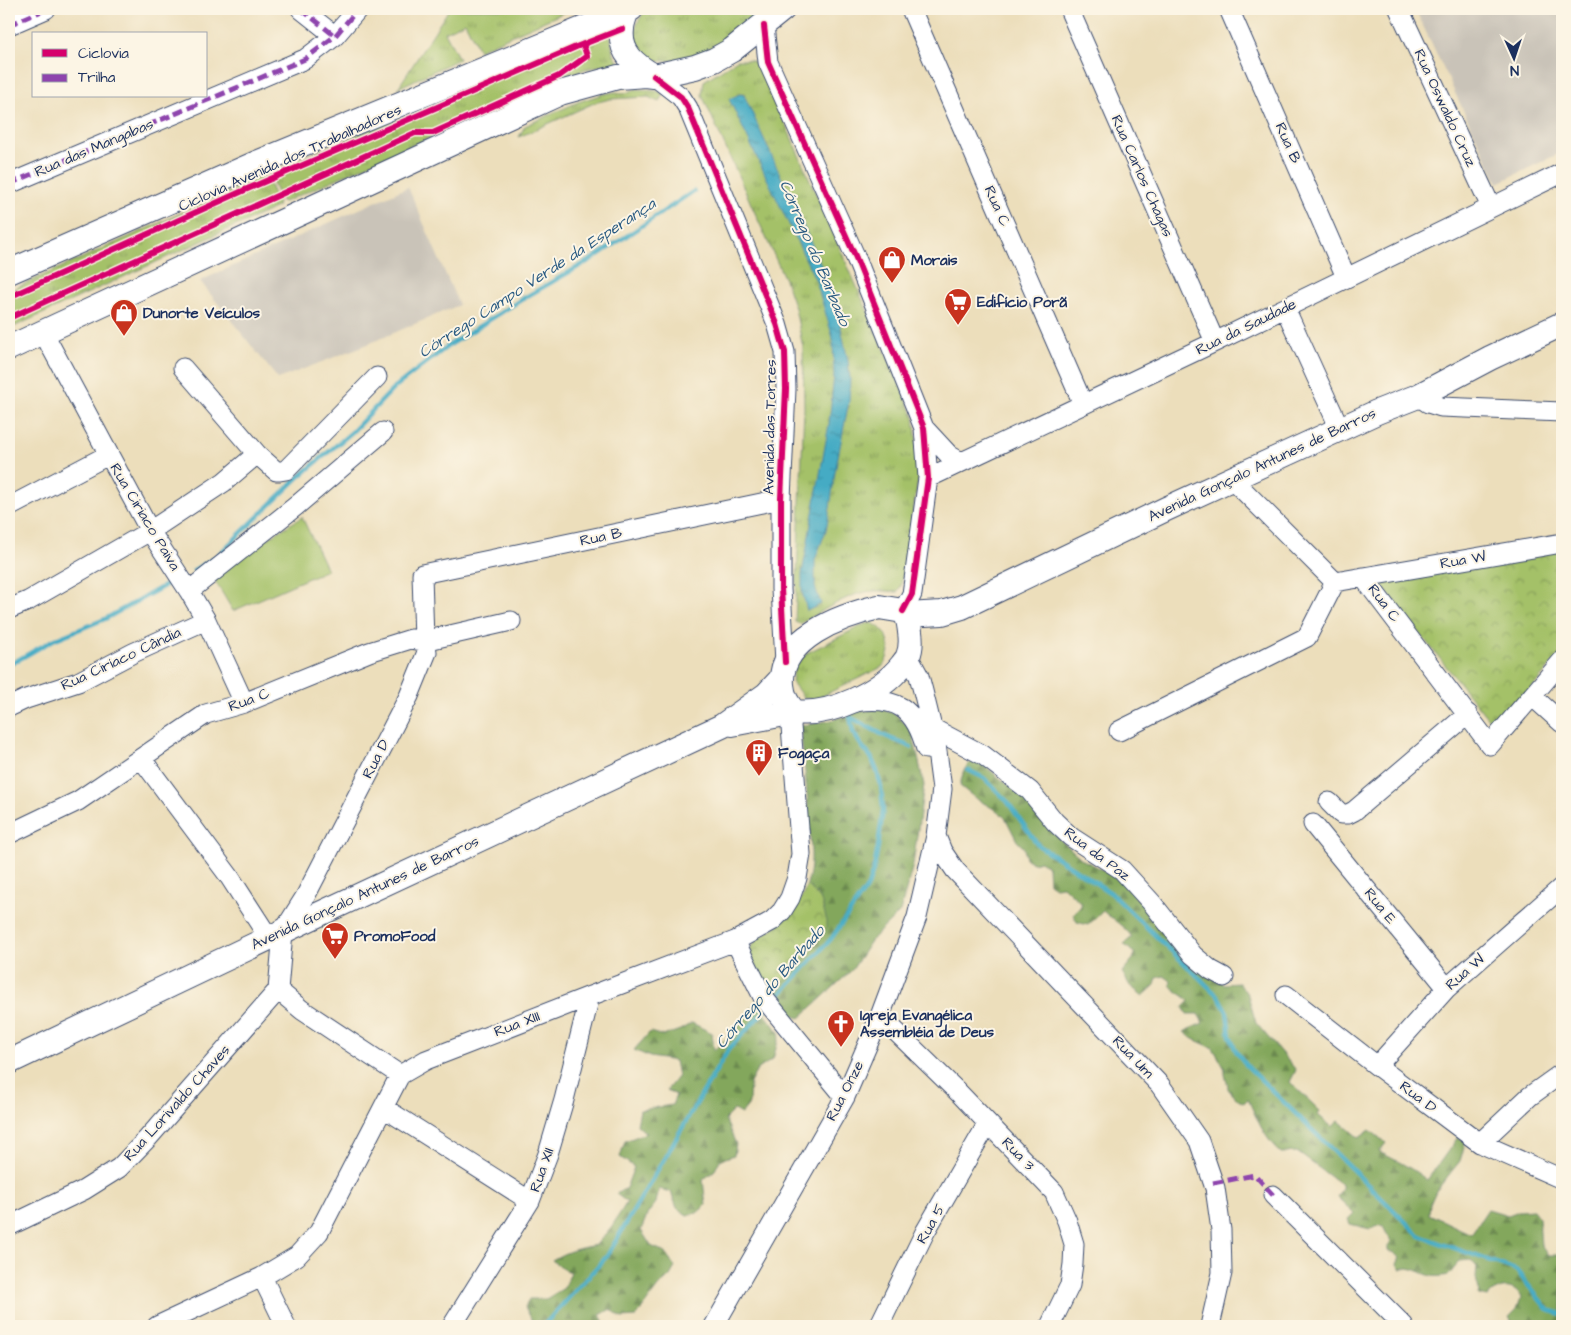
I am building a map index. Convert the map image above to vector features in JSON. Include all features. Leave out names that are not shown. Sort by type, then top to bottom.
[{"type":"main road","points":[[566,35],[593,9]]},
{"type":"main road","points":[[9,272],[259,162],[628,9]]},
{"type":"main road","points":[[628,9],[622,28],[622,41],[627,55],[638,67],[654,76]]},
{"type":"main road","points":[[9,348],[560,93],[618,77],[654,76],[694,67],[714,60],[732,50],[762,17],[783,9]]},
{"type":"main road","name":"Avenida Gonçalo Antunes de Barros","points":[[722,726],[795,712],[804,713],[825,710],[846,703],[886,681],[896,672],[924,634],[962,608],[1166,509],[1340,429],[1418,396],[1490,358],[1562,324]]},
{"type":"main road","name":"Avenida Gonçalo Antunes de Barros","points":[[9,1062],[722,726],[768,694],[804,640],[818,630],[838,620],[879,607],[905,613],[942,613],[962,608]]},
{"type":"main road","points":[[905,613],[910,635],[909,652]]},
{"type":"main road","points":[[783,670],[782,688],[790,708],[795,712]]},
{"type":"street","points":[[9,25],[46,9]]},
{"type":"street","points":[[300,9],[335,36]]},
{"type":"street","name":"Rua das Mangabas","points":[[9,184],[305,59],[335,36],[358,9]]},
{"type":"street","name":"Rua C","points":[[911,9],[1083,404]]},
{"type":"street","name":"Rua Carlos Chagas","points":[[1069,9],[1215,342]]},
{"type":"street","name":"Rua B","points":[[1229,9],[1346,277]]},
{"type":"street","name":"Rua Oswaldo Cruz","points":[[1399,9],[1491,207]]},
{"type":"street","points":[[762,17],[768,62],[856,258],[924,428],[928,478],[912,594],[905,613]]},
{"type":"street","name":"Avenida das Torres","points":[[654,76],[681,97],[688,108],[777,324],[785,352],[786,389],[781,499],[780,589],[783,670]]},
{"type":"street","name":"Rua da Saudade","points":[[928,478],[1215,342],[1562,173]]},
{"type":"street","points":[[1285,308],[1340,429]]},
{"type":"street","name":"Rua Ciriaco Paiva","points":[[43,332],[150,531],[206,620],[244,703]]},
{"type":"street","points":[[184,368],[257,454],[276,471],[286,470],[377,377]]},
{"type":"street","points":[[1418,396],[1428,403],[1441,407],[1562,412]]},
{"type":"street","points":[[924,428],[949,454],[961,462]]},
{"type":"street","points":[[189,591],[296,506],[383,432]]},
{"type":"street","points":[[9,609],[28,601],[150,531],[224,482],[257,454]]},
{"type":"street","points":[[9,507],[108,455]]},
{"type":"street","points":[[1119,731],[1308,637],[1335,582],[1232,479]]},
{"type":"street","name":"Rua B","points":[[422,574],[781,499]]},
{"type":"street","name":"Rua W","points":[[1363,577],[1562,543]]},
{"type":"street","name":"Rua D","points":[[276,935],[305,897],[409,696],[426,652],[422,574]]},
{"type":"street","name":"Rua C","points":[[1335,582],[1363,577],[1490,745],[1532,696]]},
{"type":"street","name":"Rua Ciríaco Cândia","points":[[9,707],[26,699],[78,682],[133,653],[206,620]]},
{"type":"street","name":"Rua C","points":[[9,834],[78,801],[206,714],[244,703],[369,652],[411,639],[424,641],[512,621]]},
{"type":"street","name":"Rua Onze","points":[[714,1326],[845,1097],[880,1016],[917,917],[936,836],[942,788],[932,728],[919,676],[909,652]]},
{"type":"street","points":[[1562,661],[1532,696],[1562,723]]},
{"type":"street","name":"Rua Onze","points":[[846,703],[880,700],[890,702],[907,710],[922,734],[940,809]]},
{"type":"street","name":"Rua XIII","points":[[400,1075],[426,1060],[735,941],[772,921],[782,911],[790,898],[797,878],[801,854],[791,726],[795,712]]},
{"type":"street","points":[[1329,802],[1340,814],[1348,814],[1354,811],[1468,714]]},
{"type":"street","name":"Rua da Paz","points":[[932,728],[984,755],[1030,791],[1071,837],[1122,870],[1152,903],[1193,955],[1211,970],[1224,977]]},
{"type":"street","points":[[141,758],[229,876],[276,935],[278,990],[302,1010],[400,1075],[319,1232],[297,1256],[262,1277],[157,1326]]},
{"type":"street","name":"Rua E","points":[[1313,824],[1447,988]]},
{"type":"street","name":"Rua Um","points":[[936,836],[942,851],[955,870],[1160,1085],[1199,1141],[1215,1188],[1221,1230],[1222,1273],[1210,1326]]},
{"type":"street","name":"Rua W","points":[[1377,1066],[1447,988],[1562,887]]},
{"type":"street","points":[[735,941],[763,997],[845,1097]]},
{"type":"street","name":"Rua Lorivaldo Chaves","points":[[9,1226],[84,1190],[119,1168],[148,1138],[278,990]]},
{"type":"street","name":"Rua D","points":[[1286,995],[1480,1144],[1562,1179]]},
{"type":"street","name":"Rua XII","points":[[458,1324],[530,1201],[548,1154],[564,1100],[590,996]]},
{"type":"street","name":"Rua 3","points":[[880,1016],[988,1123],[1054,1192],[1067,1221],[1074,1244],[1070,1285],[1050,1326]]},
{"type":"street","points":[[1480,1144],[1530,1096],[1562,1073]]},
{"type":"street","points":[[384,1108],[530,1201]]},
{"type":"street","name":"Rua 5","points":[[878,1326],[926,1232],[988,1123]]},
{"type":"street","points":[[1273,1195],[1404,1326]]},
{"type":"street","points":[[262,1277],[286,1326]]},
{"type":"shaded area","points":[[1415,9],[1562,9],[1562,152],[1498,183]]},
{"type":"shaded area","points":[[408,187],[459,305],[368,344],[278,379],[200,281]]},
{"type":"green space","points":[[449,9],[572,9],[479,50],[465,22],[445,32],[459,59],[398,88]]},
{"type":"green space","points":[[648,9],[759,9],[761,14],[758,20],[700,57],[663,61],[653,59],[644,53],[635,38],[638,23]]},
{"type":"green space","points":[[609,26],[613,53],[619,63],[585,69],[284,202],[281,201],[269,175],[271,172]]},
{"type":"green space","points":[[737,60],[750,60],[759,64],[914,417],[920,468],[901,586],[897,592],[873,591],[856,594],[800,624],[795,622],[804,408],[803,348],[795,308],[786,282],[702,95],[704,81]]},
{"type":"green space","points":[[636,89],[657,91],[663,94],[659,102],[648,97],[610,99],[594,103],[519,137],[525,126],[578,102],[603,94],[626,93]]},
{"type":"green space","points":[[261,177],[266,177],[278,203],[277,207],[9,329],[9,291]]},
{"type":"green space","points":[[302,517],[327,570],[233,611],[211,574]]},
{"type":"green space","points":[[1562,547],[1562,652],[1497,730],[1377,580]]},
{"type":"green space","points":[[871,623],[883,631],[889,642],[888,655],[882,667],[818,698],[810,699],[803,697],[792,682],[794,667],[807,653],[865,624]]},
{"type":"green space","points":[[881,709],[895,714],[912,730],[924,785],[913,865],[900,912],[873,938],[852,970],[800,1018],[792,1016],[773,993],[817,942],[821,900],[807,884],[811,865],[811,853],[800,726],[832,720],[859,711]]},
{"type":"green space","points":[[976,759],[1028,801],[1053,833],[1083,860],[1114,875],[1223,984],[1239,983],[1248,995],[1256,1023],[1296,1070],[1290,1082],[1320,1111],[1318,1115],[1332,1127],[1339,1121],[1359,1138],[1370,1130],[1386,1143],[1379,1152],[1404,1164],[1427,1180],[1458,1137],[1466,1141],[1460,1161],[1436,1191],[1430,1204],[1429,1214],[1471,1234],[1488,1209],[1508,1215],[1519,1211],[1533,1210],[1539,1218],[1541,1246],[1548,1255],[1562,1255],[1562,1326],[1552,1322],[1544,1326],[1514,1326],[1509,1317],[1517,1309],[1521,1298],[1517,1292],[1507,1288],[1500,1288],[1487,1297],[1478,1295],[1477,1267],[1471,1260],[1460,1261],[1449,1275],[1443,1276],[1432,1276],[1408,1268],[1400,1269],[1397,1264],[1400,1258],[1388,1251],[1391,1241],[1382,1225],[1370,1229],[1350,1224],[1348,1219],[1354,1213],[1337,1197],[1342,1185],[1297,1152],[1281,1153],[1265,1135],[1248,1099],[1244,1103],[1238,1100],[1228,1089],[1225,1069],[1213,1048],[1193,1039],[1184,1032],[1203,1023],[1198,1014],[1187,1014],[1183,1007],[1189,1001],[1170,985],[1171,981],[1164,976],[1157,978],[1155,985],[1143,996],[1130,986],[1122,972],[1135,954],[1124,944],[1132,937],[1129,933],[1103,911],[1088,925],[1077,922],[1073,914],[1081,906],[1081,903],[1063,886],[1055,887],[1049,883],[1048,867],[1040,861],[1033,863],[1026,859],[1024,848],[1017,841],[1006,819],[999,812],[975,798],[960,786],[966,767]]},
{"type":"green space","points":[[807,884],[821,900],[826,918],[826,928],[817,942],[769,998],[749,950],[756,940],[782,922],[803,895]]},
{"type":"green space","points":[[756,1002],[780,1034],[773,1059],[757,1070],[750,1083],[749,1104],[741,1114],[734,1110],[725,1119],[736,1144],[734,1155],[720,1160],[715,1170],[703,1180],[706,1205],[697,1213],[687,1215],[677,1208],[671,1192],[659,1189],[656,1203],[648,1213],[641,1230],[651,1246],[665,1252],[675,1267],[670,1276],[658,1287],[636,1317],[622,1318],[611,1309],[600,1315],[606,1326],[529,1326],[532,1320],[525,1307],[529,1299],[546,1299],[564,1288],[571,1272],[563,1269],[552,1260],[573,1250],[596,1245],[612,1226],[627,1202],[616,1194],[626,1188],[634,1167],[620,1157],[625,1141],[646,1133],[637,1125],[640,1110],[672,1105],[676,1095],[667,1090],[678,1076],[675,1061],[650,1057],[634,1050],[650,1032],[663,1036],[692,1023],[712,1033],[714,1050],[735,1030]]},
{"type":"water","points":[[740,94],[744,95],[822,267],[838,314],[848,361],[850,378],[849,401],[826,530],[815,560],[815,587],[821,604],[807,611],[802,591],[802,574],[829,424],[834,375],[833,338],[816,281],[729,99]]},
{"type":"waterway","name":"Córrego Campo Verde da Esperança","points":[[194,570],[215,558],[299,477],[352,432],[395,387],[448,346],[524,298],[592,259],[694,191]]},
{"type":"waterway","name":"Córrego Campo Verde da Esperança","points":[[9,665],[53,640],[105,619],[173,581]]},
{"type":"waterway","points":[[850,717],[885,736],[911,747]]},
{"type":"waterway","name":"Córrego do Barbado","points":[[773,1002],[831,939],[868,886],[874,868],[883,809],[881,787],[871,757],[853,732],[850,717]]},
{"type":"waterway","points":[[968,770],[984,778],[1007,801],[1038,845],[1111,893],[1218,996],[1227,1012],[1230,1036],[1236,1051],[1247,1066],[1420,1236],[1516,1270],[1548,1310],[1562,1314]]},
{"type":"waterway","name":"Córrego do Barbado","points":[[543,1326],[607,1256],[728,1050],[767,1008]]},
{"type":"marked path","points":[[9,25],[46,9]]},
{"type":"marked path","points":[[301,9],[335,36]]},
{"type":"marked path","points":[[9,184],[305,59],[335,36],[358,9]]},
{"type":"marked path","points":[[1213,1183],[1255,1175],[1273,1195]]},
{"type":"cycle path","points":[[764,26],[768,62],[856,258],[924,428],[928,478],[912,594],[903,611]]},
{"type":"cycle path","name":"Ciclovia Avenida dos Trabalhadores","points":[[9,297],[245,190],[576,47],[622,29]]},
{"type":"cycle path","points":[[9,318],[415,133],[433,133],[559,76],[587,56],[583,44]]},
{"type":"cycle path","points":[[654,76],[681,97],[688,108],[777,324],[785,352],[786,389],[781,499],[781,589],[785,662]]},
{"type":"place","name":"Morais","points":[[892,284]]},
{"type":"place","name":"Edifício Porã","points":[[958,326]]},
{"type":"place","name":"Dunorte Veículos","points":[[124,337]]},
{"type":"place","name":"Fogaça","points":[[759,777]]},
{"type":"place","name":"PromoFood","points":[[335,960]]},
{"type":"place","name":"Igreja Evangélica Assembléia de Deus","points":[[841,1048]]}]
